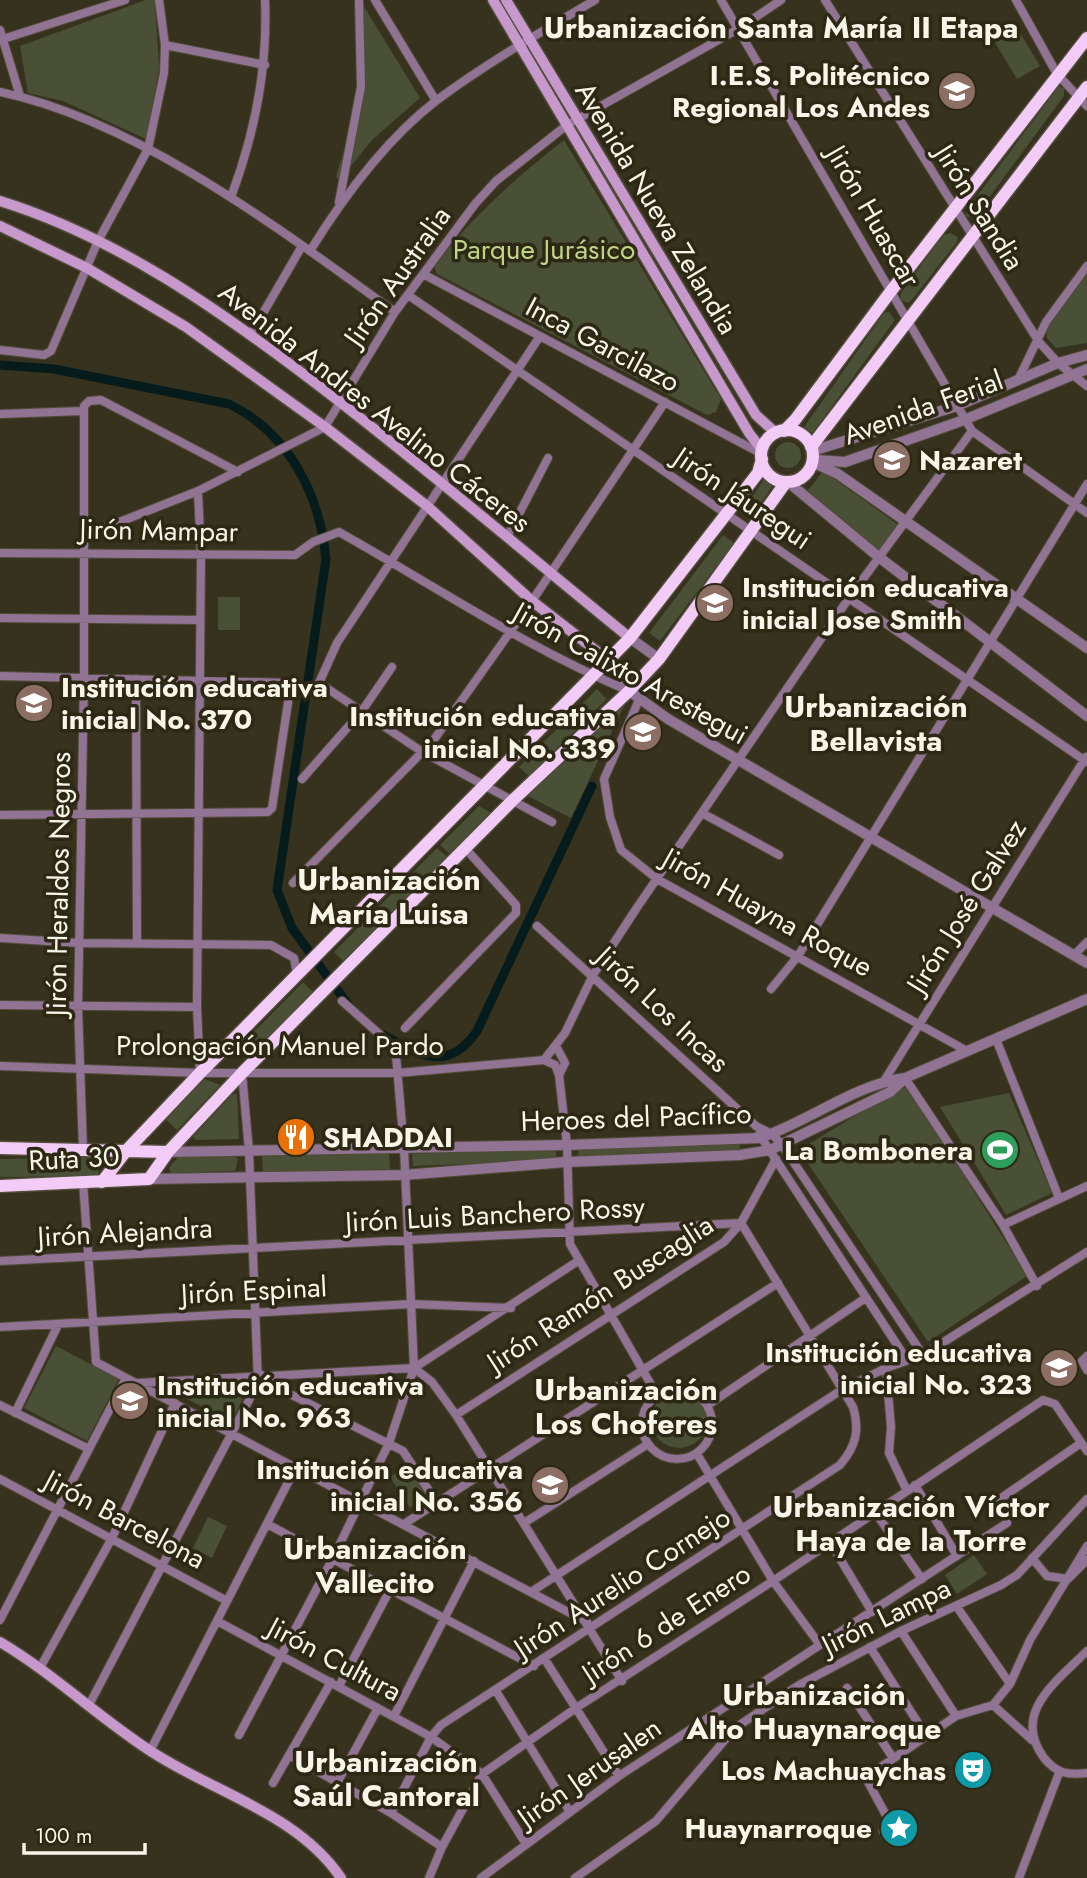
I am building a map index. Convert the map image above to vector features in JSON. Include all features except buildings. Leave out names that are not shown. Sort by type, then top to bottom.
[{"type":"highway","points":[[102,1182],[126,1150],[200,1073],[631,638],[758,473],[762,454],[780,432],[795,420],[1087,38]]},
{"type":"highway","points":[[149,1179],[168,1152],[242,1073],[512,800],[634,696],[787,482],[804,476],[812,455],[909,320],[1082,103],[1087,88]]},
{"type":"highway","points":[[780,432],[800,434],[812,455]]},
{"type":"highway","points":[[762,454],[769,474],[787,482]]},
{"type":"highway","name":"Ruta 30","points":[[0,1148],[126,1150]]},
{"type":"highway","name":"Heroes del Pacífico","points":[[126,1150],[168,1152]]},
{"type":"highway","name":"Ruta 30","points":[[0,1186],[149,1179]]},
{"type":"main road","name":"Avenida Nueva Zelandia","points":[[493,0],[524,42],[572,122],[762,454]]},
{"type":"main road","name":"Avenida Nueva Zelandia","points":[[506,0],[524,42]]},
{"type":"main road","name":"Avenida Andres Avelino Cáceres","points":[[0,201],[46,215],[98,241],[179,286],[251,334],[443,482],[631,638]]},
{"type":"main road","name":"Avenida Nueva Zelandia","points":[[624,210],[756,415],[780,432]]},
{"type":"main road","name":"Avenida Andres Avelino Cáceres","points":[[0,226],[87,268],[186,327],[325,427],[426,506],[533,601],[608,660]]},
{"type":"main road","points":[[0,1642],[41,1666],[150,1751],[212,1787],[279,1819],[323,1854],[341,1878]]},
{"type":"street","points":[[1,40],[125,0]]},
{"type":"street","points":[[0,350],[48,354],[98,241],[148,149],[160,102],[165,45],[159,0]]},
{"type":"street","points":[[232,197],[247,155],[265,65],[265,0]]},
{"type":"street","points":[[338,204],[361,88],[359,0]]},
{"type":"street","points":[[375,0],[436,101]]},
{"type":"street","points":[[310,251],[338,204],[393,141],[436,101],[524,42],[595,0]]},
{"type":"street","name":"Jirón Huascar","points":[[720,0],[909,320],[964,420],[972,431],[1087,513]]},
{"type":"street","name":"Jirón Australia","points":[[325,427],[395,312],[475,204],[496,181],[572,122],[738,29],[781,0]]},
{"type":"street","name":"Jirón Sandia","points":[[825,0],[954,210],[1039,341],[1058,363],[1087,386]]},
{"type":"street","points":[[1016,0],[1057,74],[1082,103]]},
{"type":"street","points":[[0,30],[20,96]]},
{"type":"street","points":[[165,45],[265,65]]},
{"type":"street","points":[[0,92],[20,96],[148,149],[232,197],[395,312]]},
{"type":"street","points":[[251,334],[302,246]]},
{"type":"street","points":[[1018,380],[1046,322],[1087,267]]},
{"type":"street","name":"Inca Garcilazo","points":[[423,274],[762,454]]},
{"type":"street","name":"Jirón Jáuregui","points":[[408,295],[1086,759]]},
{"type":"street","points":[[540,336],[337,643],[319,679],[322,688],[421,751],[552,822]]},
{"type":"street","name":"Avenida Ferial","points":[[812,455],[957,406],[1058,363],[1087,355]]},
{"type":"street","name":"Avenida Ferial","points":[[812,455],[845,462],[964,420],[1087,369]]},
{"type":"street","points":[[0,414],[82,411],[89,401],[101,400],[238,472]]},
{"type":"street","points":[[293,883],[433,741],[533,601],[549,572],[665,402]]},
{"type":"street","name":"Jirón Heraldos Negros","points":[[82,411],[84,678],[78,1007],[83,1149]]},
{"type":"street","points":[[84,536],[198,491],[325,427]]},
{"type":"street","points":[[657,1395],[612,1314],[578,1261],[569,1233],[567,1145],[559,1075],[555,1065],[544,1060],[556,1046],[593,975],[657,879],[849,598],[972,431]]},
{"type":"street","points":[[812,455],[905,523],[1087,648]]},
{"type":"street","points":[[507,537],[548,458]]},
{"type":"street","points":[[787,482],[880,558],[1087,716]]},
{"type":"street","points":[[771,989],[798,956],[869,836],[969,681],[1087,484]]},
{"type":"street","points":[[198,491],[201,554],[197,1007],[200,1073]]},
{"type":"street","name":"Jirón Calixto Arestegui","points":[[334,533],[339,532],[510,632],[634,696],[1087,963]]},
{"type":"street","name":"Jirón Mampar","points":[[0,553],[295,555],[313,542],[334,533]]},
{"type":"street","points":[[0,618],[199,620]]},
{"type":"street","points":[[631,638],[659,659]]},
{"type":"street","points":[[608,660],[634,696]]},
{"type":"street","points":[[302,779],[362,711],[392,667]]},
{"type":"street","points":[[0,676],[291,683],[272,808],[265,813],[0,815]]},
{"type":"street","points":[[136,679],[136,942]]},
{"type":"street","name":"Jirón Huayna Roque","points":[[634,696],[605,770],[610,817],[621,849],[657,879],[967,1051]]},
{"type":"street","name":"Jirón José Galvez","points":[[884,1081],[1086,759]]},
{"type":"street","points":[[702,813],[779,855]]},
{"type":"street","points":[[405,1028],[517,910],[465,848]]},
{"type":"street","name":"Jirón Los Incas","points":[[537,926],[756,1126]]},
{"type":"street","points":[[0,938],[79,943],[136,942],[279,947],[294,958],[300,972]]},
{"type":"street","points":[[1074,955],[1087,942]]},
{"type":"street","points":[[1037,1286],[1003,1225],[905,1078],[1087,999]]},
{"type":"street","points":[[239,1735],[333,1558],[389,1443],[414,1368],[406,1242],[404,1148],[394,1047],[342,1001]]},
{"type":"street","points":[[0,1005],[197,1007]]},
{"type":"street","points":[[996,1039],[1059,1198]]},
{"type":"street","points":[[556,1046],[565,1063],[559,1075]]},
{"type":"street","name":"Prolongación Manuel Pardo","points":[[0,1066],[200,1073],[398,1073],[544,1060]]},
{"type":"street","points":[[89,1705],[164,1567],[233,1433],[260,1374],[249,1151],[242,1073]]},
{"type":"street","name":"Heroes del Pacífico","points":[[168,1152],[567,1145],[760,1138],[884,1081],[905,1078]]},
{"type":"street","name":"Heroes del Pacífico","points":[[149,1179],[403,1175],[566,1163],[773,1155],[782,1145],[890,1092],[905,1078]]},
{"type":"street","points":[[756,1126],[772,1134],[782,1145],[923,1355]]},
{"type":"street","points":[[756,1126],[760,1138],[864,1299],[907,1360]]},
{"type":"street","name":"Jirón Ramón Buscaglia","points":[[456,1415],[724,1242],[741,1223],[773,1155]]},
{"type":"street","points":[[83,1182],[96,1362],[531,1591],[589,1625]]},
{"type":"street","points":[[1003,1225],[1087,1185]]},
{"type":"street","name":"Jirón Luis Banchero Rossy","points":[[252,1248],[741,1223]]},
{"type":"street","name":"Jirón Aurelio Cornejo","points":[[391,1813],[431,1737],[441,1725],[534,1666],[589,1625],[743,1531],[840,1465],[852,1451],[858,1423],[853,1407],[812,1335],[741,1223]]},
{"type":"street","name":"Jirón Alejandra","points":[[0,1261],[252,1248]]},
{"type":"street","points":[[531,1591],[843,1390],[886,1368],[923,1355],[1037,1286],[1087,1252]]},
{"type":"street","points":[[137,1383],[260,1374],[414,1368],[511,1308],[578,1261]]},
{"type":"street","points":[[404,1524],[778,1283]]},
{"type":"street","points":[[708,1405],[864,1299]]},
{"type":"street","name":"Jirón Espinal","points":[[0,1327],[411,1304],[511,1308]]},
{"type":"street","points":[[15,1413],[58,1325]]},
{"type":"street","points":[[1084,1359],[1087,1370]]},
{"type":"street","points":[[414,1368],[432,1382],[456,1415],[622,1681]]},
{"type":"street","points":[[886,1368],[891,1427],[889,1453],[907,1491]]},
{"type":"street","points":[[260,1374],[280,1389],[403,1451],[437,1503]]},
{"type":"street","points":[[0,1620],[126,1378]]},
{"type":"street","points":[[679,1388],[700,1396],[708,1405],[713,1418],[712,1432],[707,1445],[697,1454],[684,1459],[670,1459],[658,1454],[648,1444],[642,1432],[642,1418],[647,1405],[657,1395],[679,1388]]},
{"type":"street","name":"Jirón 6 de Enero","points":[[429,1878],[442,1847],[482,1774],[576,1708],[622,1681],[1043,1400],[1055,1404],[1084,1447]]},
{"type":"street","points":[[41,1666],[112,1538],[175,1403]]},
{"type":"street","points":[[0,1405],[89,1450]]},
{"type":"street","points":[[524,1522],[648,1444]]},
{"type":"street","points":[[994,1503],[1084,1447]]},
{"type":"street","points":[[697,1454],[773,1581],[820,1645]]},
{"type":"street","points":[[150,1751],[296,1467]]},
{"type":"street","name":"Jirón Barcelona","points":[[0,1479],[227,1601]]},
{"type":"street","points":[[915,1485],[957,1556]]},
{"type":"street","name":"Jirón Lampa","points":[[575,1878],[656,1821],[735,1728],[799,1685],[901,1631],[1001,1585],[1017,1574],[1087,1499]]},
{"type":"street","points":[[876,1512],[922,1579]]},
{"type":"street","name":"Jirón Jerusalen","points":[[481,1878],[619,1776],[1007,1523]]},
{"type":"street","points":[[267,1524],[534,1666]]},
{"type":"street","points":[[830,1542],[872,1612]]},
{"type":"street","points":[[883,1831],[887,1817],[867,1780],[869,1775],[925,1734],[956,1716],[993,1705],[1010,1684],[1030,1640],[1087,1546]]},
{"type":"street","points":[[1032,1558],[1044,1574],[1069,1579]]},
{"type":"street","points":[[1069,1579],[1087,1560]]},
{"type":"street","points":[[394,1716],[474,1561]]},
{"type":"street","points":[[273,1783],[391,1588]]},
{"type":"street","points":[[957,1607],[1010,1684]]},
{"type":"street","name":"Jirón Cultura","points":[[217,1621],[431,1737],[482,1774]]},
{"type":"street","points":[[901,1631],[956,1716]]},
{"type":"street","points":[[870,1647],[925,1734]]},
{"type":"street","points":[[1032,1740],[1031,1721],[1035,1708],[1087,1651]]},
{"type":"street","points":[[544,1658],[619,1776]]},
{"type":"street","points":[[847,1688],[893,1758]]},
{"type":"street","points":[[496,1691],[569,1812]]},
{"type":"street","points":[[993,1705],[1032,1740],[1053,1769],[1059,1773],[1087,1773]]},
{"type":"street","points":[[338,1783],[378,1708]]},
{"type":"street","points":[[289,1755],[391,1813],[442,1847]]},
{"type":"street","points":[[1019,1878],[1059,1773]]},
{"type":"street","points":[[482,1774],[526,1844]]},
{"type":"green space","points":[[146,0],[155,0],[159,69],[146,139],[63,101],[28,93],[20,46]]},
{"type":"green space","points":[[360,0],[420,98],[372,140],[339,181],[336,176],[352,125],[361,68]]},
{"type":"green space","points":[[1017,28],[1040,66],[1017,79],[994,41]]},
{"type":"green space","points":[[1059,86],[1064,89],[1064,96],[974,218],[965,216],[968,208]]},
{"type":"green space","name":"Parque Jurásico","points":[[564,140],[721,399],[716,412],[707,415],[437,274],[434,266],[479,214]]},
{"type":"green space","points":[[951,233],[958,237],[957,242],[911,301],[907,303],[900,299],[901,293],[943,235]]},
{"type":"green space","points":[[1087,275],[1087,343],[1056,348],[1047,338],[1046,327]]},
{"type":"green space","points":[[889,312],[895,320],[811,433],[804,427],[884,313]]},
{"type":"green space","points":[[788,442],[797,446],[801,455],[797,464],[788,468],[779,464],[775,455],[779,446]]},
{"type":"green space","points":[[823,471],[900,526],[882,552],[806,493]]},
{"type":"green space","points":[[764,479],[773,485],[753,515],[744,509]]},
{"type":"green space","points":[[723,535],[734,543],[660,641],[649,633]]},
{"type":"green space","points":[[218,597],[240,597],[240,630],[218,630]]},
{"type":"green space","points":[[597,689],[607,699],[529,776],[519,767]]},
{"type":"green space","points":[[621,704],[624,706],[571,818],[526,795]]},
{"type":"green space","points":[[479,806],[491,813],[450,854],[440,845]]},
{"type":"green space","points":[[437,848],[447,857],[343,961],[334,952]]},
{"type":"green space","points":[[303,982],[313,992],[255,1051],[245,1041]]},
{"type":"green space","points":[[205,1079],[220,1085],[177,1130],[164,1118]]},
{"type":"green space","points":[[907,1084],[1027,1276],[928,1342],[799,1150]]},
{"type":"green space","name":"La Bombonera","points":[[1009,1093],[1052,1193],[1006,1215],[940,1107]]},
{"type":"green space","points":[[233,1094],[237,1094],[239,1139],[196,1140],[193,1137]]},
{"type":"green space","points":[[740,1143],[740,1153],[579,1159],[578,1149]]},
{"type":"green space","points":[[556,1149],[556,1161],[413,1166],[412,1154]]},
{"type":"green space","points":[[389,1153],[390,1169],[263,1173],[262,1156]]},
{"type":"green space","points":[[179,1156],[238,1159],[235,1171],[171,1173],[169,1168]]},
{"type":"green space","points":[[101,1157],[98,1176],[0,1177],[0,1159]]},
{"type":"green space","points":[[56,1346],[119,1379],[87,1441],[24,1408]]},
{"type":"green space","points":[[251,1382],[232,1421],[168,1390],[171,1386]]},
{"type":"green space","points":[[673,1392],[685,1392],[699,1400],[707,1414],[705,1431],[699,1440],[685,1448],[673,1448],[656,1436],[651,1426],[651,1414],[663,1397]]},
{"type":"green space","points":[[410,1464],[430,1496],[410,1508],[390,1477]]},
{"type":"green space","points":[[208,1517],[227,1526],[212,1558],[193,1548]]},
{"type":"green space","points":[[974,1555],[987,1574],[957,1594],[945,1575]]},
{"type":"waterway","points":[[0,365],[54,369],[229,404],[269,431],[298,468],[317,512],[326,559],[277,890],[292,928],[349,1006]]},
{"type":"waterway","points":[[384,1035],[410,1049],[434,1057],[456,1052],[477,1031],[592,786]]},
{"type":"place","name":"I.E.S. Politécnico Regional Los Andes","points":[[957,91]]},
{"type":"place","name":"Nazaret","points":[[892,460]]},
{"type":"place","name":"Institución educativa inicial Jose Smith","points":[[715,603]]},
{"type":"place","name":"Institución educativa inicial No. 370","points":[[34,703]]},
{"type":"place","name":"Institución educativa inicial No. 339","points":[[643,732]]},
{"type":"place","name":"SHADDAI","points":[[296,1137]]},
{"type":"place","name":"La Bombonera","points":[[1000,1150]]},
{"type":"place","name":"Institución educativa inicial No. 323","points":[[1059,1368]]},
{"type":"place","name":"Institución educativa inicial No. 963","points":[[130,1401]]},
{"type":"place","name":"Institución educativa inicial No. 356","points":[[550,1485]]},
{"type":"place","name":"Los Machuaychas","points":[[973,1770]]},
{"type":"place","name":"Huaynarroque","points":[[899,1828]]},
{"type":"district","name":"Urbanización Santa María II Etapa","points":[[781,28]]},
{"type":"district","name":"Urbanización Bellavista","points":[[876,724]]},
{"type":"district","name":"Urbanización María Luisa","points":[[389,897]]},
{"type":"district","name":"Urbanización Los Choferes","points":[[626,1407]]},
{"type":"district","name":"Urbanización Víctor Haya de la Torre","points":[[911,1524]]},
{"type":"district","name":"Urbanización Vallecito","points":[[375,1566]]},
{"type":"district","name":"Urbanización Alto Huaynaroque","points":[[814,1712]]},
{"type":"district","name":"Urbanización Saúl Cantoral","points":[[386,1779]]}]
